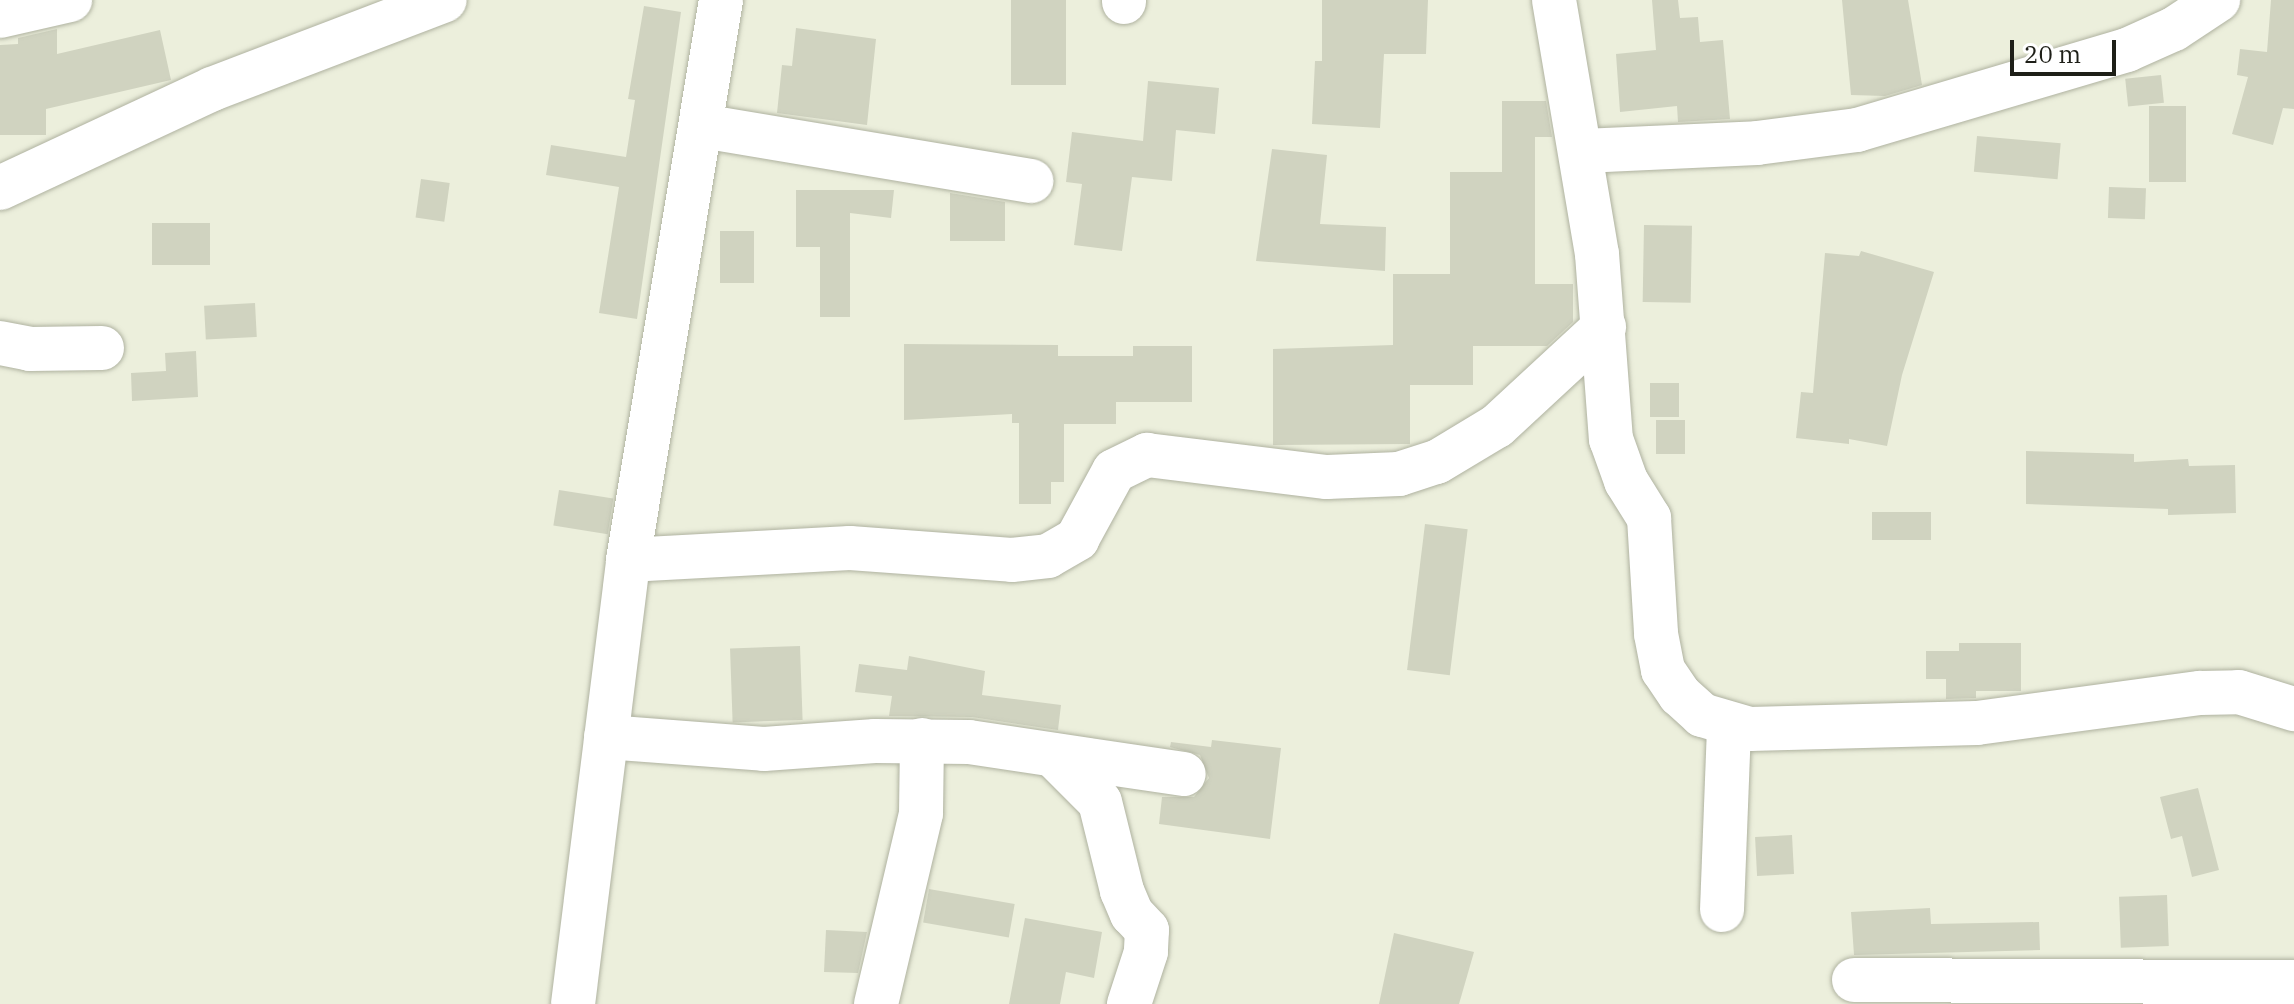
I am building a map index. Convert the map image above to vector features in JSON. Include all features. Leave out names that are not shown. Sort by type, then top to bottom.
[{"type":"street","points":[[0,16],[70,0]]},
{"type":"street","points":[[0,188],[212,89],[445,0]]},
{"type":"street","points":[[1554,0],[1583,151],[1604,327],[1611,439],[1626,481],[1649,518],[1663,670],[1702,715],[1729,727],[1977,723],[2200,693],[2239,692],[2294,709]]},
{"type":"street","points":[[1583,151],[1757,143],[1857,130],[2127,50],[2174,29],[2218,0]]},
{"type":"street","points":[[573,1004],[628,560],[702,126],[717,1]]},
{"type":"street","points":[[702,126],[1031,181]]},
{"type":"street","points":[[628,560],[850,548],[1012,560],[1048,556],[1077,539],[1114,471],[1147,455],[1327,477],[1399,474],[1437,462],[1497,426],[1604,327]]},
{"type":"street","points":[[0,343],[30,349],[102,348]]},
{"type":"street","points":[[1722,910],[1729,727]]},
{"type":"street","points":[[606,737],[764,749],[922,740],[1184,774]]},
{"type":"street","points":[[876,1004],[921,813],[922,740]]},
{"type":"street","points":[[1053,755],[1100,802],[1122,891],[1132,914],[1147,930],[1146,952],[1129,1004]]},
{"type":"street","points":[[1854,980],[2294,982]]},
{"type":"building","points":[[1011,0],[1066,0],[1066,85],[1011,85]]},
{"type":"building","points":[[1322,0],[1428,0],[1426,54],[1384,54],[1380,128],[1312,124],[1315,61],[1322,61]]},
{"type":"building","points":[[1652,0],[1678,0],[1680,18],[1698,17],[1700,42],[1723,40],[1730,119],[1678,122],[1677,106],[1620,112],[1616,54],[1656,50]]},
{"type":"building","points":[[1842,0],[1908,0],[1922,85],[1885,96],[1851,95]]},
{"type":"building","points":[[2271,0],[2294,0],[2294,109],[2283,108],[2273,145],[2232,134],[2248,77],[2237,75],[2240,49],[2267,52]]},
{"type":"building","points":[[644,6],[681,12],[637,319],[599,313],[619,187],[546,175],[551,145],[626,157],[635,100],[628,99]]},
{"type":"building","points":[[796,28],[876,39],[867,125],[777,113],[782,65],[792,66]]},
{"type":"building","points":[[57,29],[57,54],[160,30],[171,80],[46,109],[46,135],[0,135],[0,45],[18,44],[18,38]]},
{"type":"building","points":[[2161,75],[2164,103],[2128,107],[2125,79]]},
{"type":"building","points":[[1148,81],[1219,88],[1215,134],[1176,130],[1172,181],[1132,177],[1122,251],[1074,245],[1082,184],[1066,182],[1072,132],[1143,141]]},
{"type":"building","points":[[1502,101],[1546,101],[1552,137],[1535,137],[1535,284],[1573,284],[1573,322],[1547,346],[1473,346],[1473,385],[1410,385],[1410,444],[1273,445],[1273,349],[1393,345],[1393,274],[1450,274],[1450,172],[1502,172]]},
{"type":"building","points":[[2149,106],[2186,106],[2186,182],[2149,182]]},
{"type":"building","points":[[1977,136],[2061,143],[2058,179],[1974,172]]},
{"type":"building","points":[[1272,149],[1327,155],[1320,224],[1386,227],[1385,271],[1256,261]]},
{"type":"building","points":[[421,179],[450,183],[444,222],[416,218]]},
{"type":"building","points":[[2109,187],[2146,188],[2145,219],[2108,218]]},
{"type":"building","points":[[796,190],[894,190],[891,218],[850,213],[850,317],[820,317],[820,247],[796,247]]},
{"type":"building","points":[[950,193],[1005,202],[1005,241],[950,241]]},
{"type":"building","points":[[152,223],[210,223],[210,265],[152,265]]},
{"type":"building","points":[[1644,225],[1692,226],[1691,303],[1643,302]]},
{"type":"building","points":[[720,231],[754,231],[754,283],[720,283]]},
{"type":"building","points":[[1861,251],[1934,272],[1902,375],[1887,446],[1849,439],[1849,444],[1796,438],[1801,392],[1813,393],[1825,253],[1859,256]]},
{"type":"building","points":[[255,303],[257,337],[206,340],[204,306]]},
{"type":"building","points":[[904,344],[1058,345],[1058,356],[1133,356],[1133,346],[1192,346],[1192,402],[1116,402],[1116,424],[1064,424],[1064,482],[1051,482],[1051,504],[1019,504],[1019,423],[1012,423],[1012,414],[904,420]]},
{"type":"building","points":[[196,351],[198,397],[132,401],[131,373],[166,371],[165,353]]},
{"type":"building","points":[[1650,383],[1679,383],[1679,417],[1650,417]]},
{"type":"building","points":[[1656,420],[1685,420],[1685,454],[1656,454]]},
{"type":"building","points":[[2026,451],[2134,454],[2134,462],[2188,459],[2189,466],[2235,465],[2236,513],[2168,515],[2168,509],[2026,504]]},
{"type":"building","points":[[559,490],[613,499],[608,534],[553,526]]},
{"type":"building","points":[[1872,512],[1931,512],[1931,540],[1872,540]]},
{"type":"building","points":[[1425,524],[1468,529],[1450,675],[1407,670]]},
{"type":"building","points":[[1959,643],[2021,643],[2021,691],[1976,691],[1976,698],[1946,699],[1946,679],[1926,679],[1926,651],[1959,651]]},
{"type":"building","points":[[800,646],[803,720],[733,722],[730,648]]},
{"type":"building","points":[[909,656],[985,671],[982,695],[1061,705],[1058,730],[972,717],[889,716],[892,696],[855,692],[859,664],[907,670]]},
{"type":"building","points":[[1212,740],[1281,748],[1270,839],[1159,824],[1162,797],[1194,797],[1209,778],[1200,755],[1170,747],[1171,742],[1211,747]]},
{"type":"building","points":[[2198,788],[2219,870],[2192,877],[2182,836],[2171,839],[2160,797]]},
{"type":"building","points":[[1792,835],[1794,874],[1757,876],[1755,837]]},
{"type":"building","points":[[929,889],[1015,904],[1009,938],[923,922]]},
{"type":"building","points":[[2167,895],[2169,946],[2121,948],[2119,897]]},
{"type":"building","points":[[1930,908],[1931,924],[2039,922],[2040,950],[1854,955],[1851,912]]},
{"type":"building","points":[[1025,918],[1102,932],[1094,978],[1066,972],[1060,1004],[1009,1004]]},
{"type":"building","points":[[826,930],[867,932],[858,973],[824,972]]},
{"type":"building","points":[[1394,933],[1474,952],[1459,1004],[1379,1004]]}]
